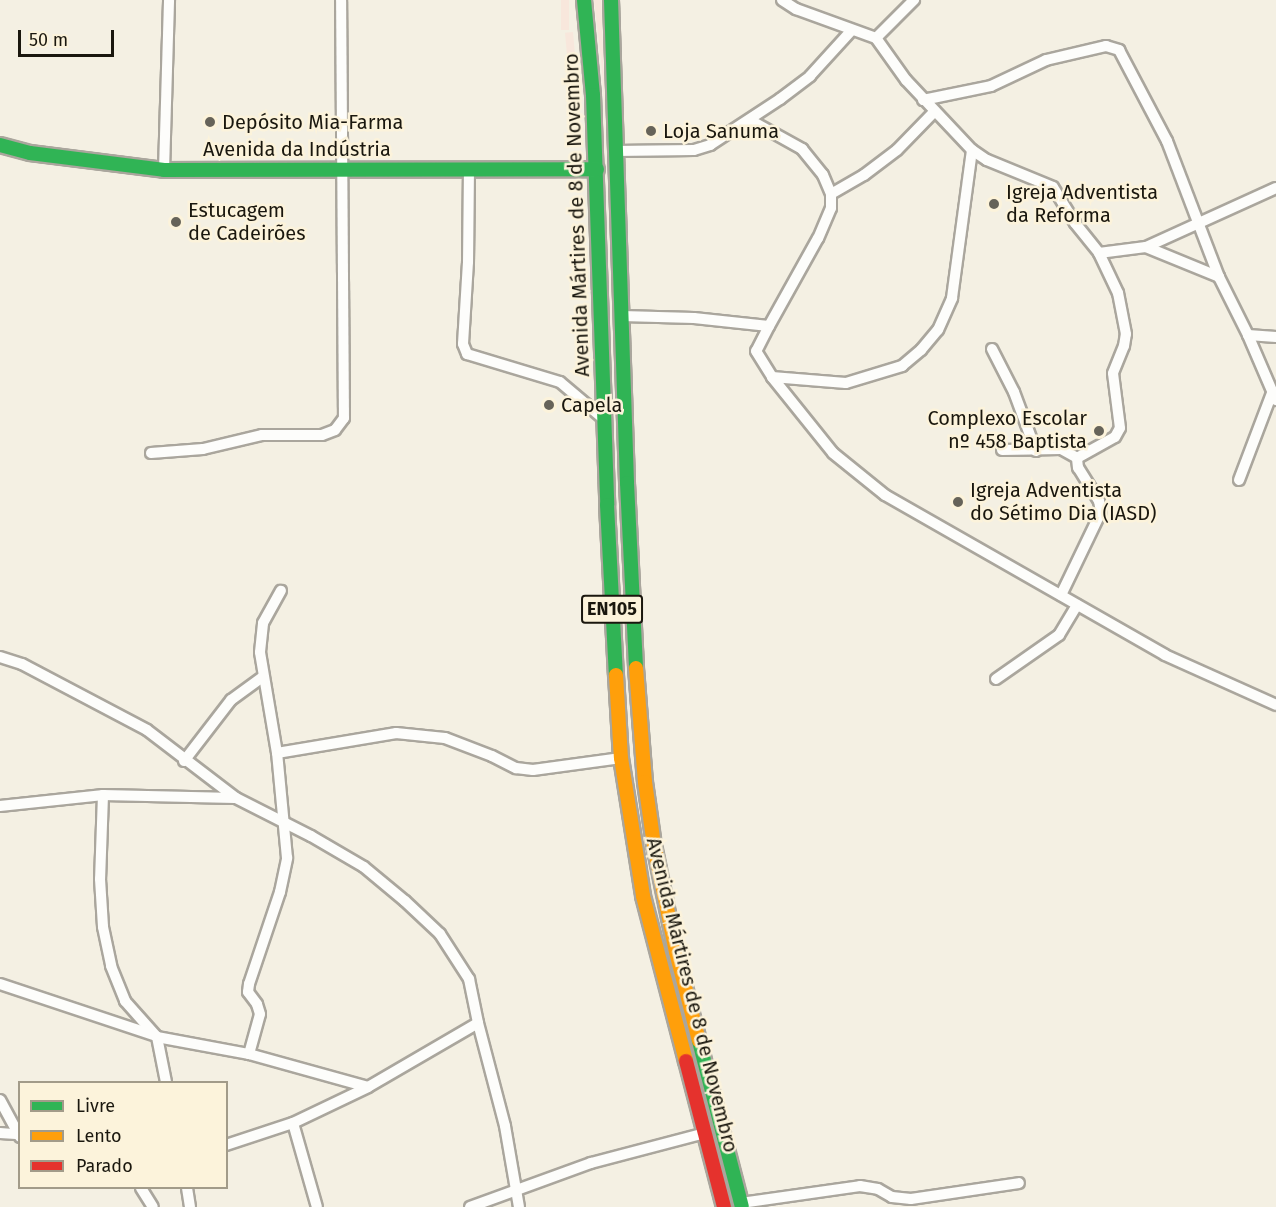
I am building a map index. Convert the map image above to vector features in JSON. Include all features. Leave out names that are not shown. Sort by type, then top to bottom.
[{"type":"main road","name":"Avenida Mártires de 8 de Novembro","points":[[584,0],[590,53],[597,169],[611,589],[621,758],[643,896],[724,1207]]},
{"type":"main road","name":"Avenida Mártires de 8 de Novembro","points":[[610,0],[636,666],[645,782],[654,845],[671,928],[741,1205]]},
{"type":"main road","name":"Avenida da Indústria","points":[[0,145],[30,153],[164,170],[597,169]]},
{"type":"street","points":[[164,170],[169,0]]},
{"type":"street","points":[[151,453],[203,449],[262,435],[322,435],[336,430],[344,418],[341,0]]},
{"type":"street","points":[[782,0],[796,9],[876,38],[923,100],[972,150],[987,160],[1053,187],[1075,223],[1099,253],[1118,293],[1126,334],[1124,346],[1113,373],[1119,428],[1115,437],[1077,458]]},
{"type":"street","points":[[876,38],[914,0]]},
{"type":"street","points":[[615,151],[694,150],[710,145],[750,120],[810,75],[852,30]]},
{"type":"street","points":[[923,100],[991,86],[1046,60],[1114,46],[1119,50],[1167,141],[1219,277],[1248,334],[1274,396],[1239,480]]},
{"type":"street","points":[[831,194],[864,175],[897,150],[935,111]]},
{"type":"street","points":[[750,120],[802,149],[823,175],[831,194],[831,208],[818,238],[756,351],[772,377],[834,453],[885,495],[1077,605],[1165,655],[1276,705]]},
{"type":"street","points":[[772,377],[846,383],[902,366],[921,350],[938,330],[952,298],[972,150]]},
{"type":"street","points":[[469,168],[468,262],[463,344],[467,354],[560,381],[605,420]]},
{"type":"street","points":[[1099,253],[1146,247],[1276,188]]},
{"type":"street","points":[[1146,247],[1219,277]]},
{"type":"street","points":[[622,316],[694,318],[769,326]]},
{"type":"street","points":[[1248,334],[1276,338]]},
{"type":"street","points":[[992,349],[1014,392],[1036,451]]},
{"type":"street","points":[[1002,450],[1061,449],[1077,458]]},
{"type":"street","points":[[1061,595],[1101,512],[1099,501],[1078,468],[1077,458]]},
{"type":"street","points":[[249,1054],[260,1014],[257,1004],[248,992],[287,858],[277,753],[263,677],[260,636],[269,609],[280,591]]},
{"type":"street","points":[[996,679],[1059,635],[1077,605]]},
{"type":"street","points":[[0,657],[22,664],[147,730],[184,761],[236,798],[364,867],[440,934],[469,979],[505,1126],[518,1189],[519,1207]]},
{"type":"street","points":[[184,761],[231,700],[263,677]]},
{"type":"street","points":[[277,753],[396,733],[445,738],[516,768],[533,770],[621,758]]},
{"type":"street","points":[[0,806],[103,795],[236,798]]},
{"type":"street","points":[[103,795],[100,879],[103,927],[111,966],[125,1001],[157,1036],[166,1081]]},
{"type":"street","points":[[0,984],[157,1036],[249,1054],[368,1087]]},
{"type":"street","points":[[228,1144],[293,1123],[368,1087],[478,1023]]},
{"type":"street","points":[[0,1101],[18,1135]]},
{"type":"street","points":[[293,1123],[317,1207]]},
{"type":"street","points":[[0,1133],[18,1135]]},
{"type":"street","points":[[470,1207],[591,1163],[705,1133]]},
{"type":"street","points":[[741,1205],[860,1186],[878,1189],[892,1197],[911,1199],[1020,1183]]},
{"type":"street","points":[[142,1189],[153,1207]]},
{"type":"street","points":[[187,1189],[190,1207]]},
{"type":"shaded area","points":[[561,0],[569,0],[569,30],[561,30]]},
{"type":"shaded area","points":[[594,0],[601,0],[605,113],[601,59]]},
{"type":"shaded area","points":[[573,32],[577,80],[569,81],[565,33]]},
{"type":"traffic: fast","points":[[584,0],[593,95],[607,505],[616,675]]},
{"type":"traffic: fast","points":[[611,0],[627,483],[636,668]]},
{"type":"traffic: fast","points":[[0,145],[30,153],[164,170],[597,169]]},
{"type":"traffic: fast","points":[[699,1041],[742,1207]]},
{"type":"traffic: slow","points":[[636,668],[645,782],[654,845],[676,952],[699,1041]]},
{"type":"traffic: slow","points":[[616,675],[621,758],[643,896],[686,1061]]},
{"type":"traffic: jam","points":[[686,1061],[724,1207]]},
{"type":"place","name":"Depósito Mia-Farma","points":[[210,122]]},
{"type":"place","name":"Loja Sanuma","points":[[651,131]]},
{"type":"place","name":"Igreja Adventista da Reforma","points":[[994,204]]},
{"type":"place","name":"Estucagem de Cadeirões","points":[[176,222]]},
{"type":"place","name":"Capela","points":[[549,405]]},
{"type":"place","name":"Complexo Escolar nº 458 Baptista","points":[[1099,431]]},
{"type":"place","name":"Igreja Adventista do Sétimo Dia (IASD)","points":[[958,502]]}]
